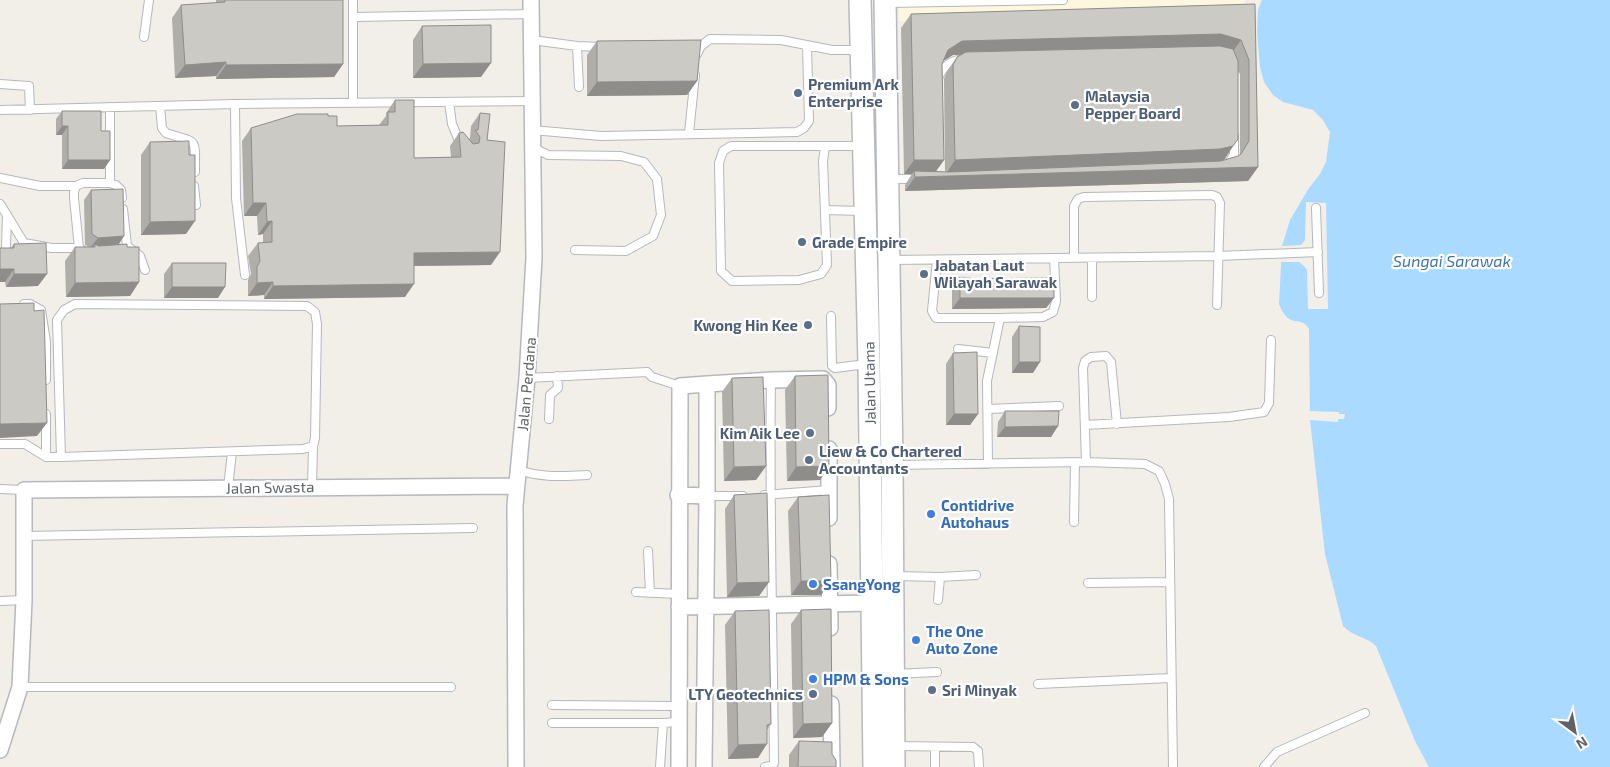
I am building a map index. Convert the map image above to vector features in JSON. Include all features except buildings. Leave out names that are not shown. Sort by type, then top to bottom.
[{"type":"main road","name":"Jalan Utama","points":[[860,0],[874,767]]},
{"type":"main road","name":"Jalan Utama","points":[[885,1],[894,757]]},
{"type":"street","name":"Jalan Perdana","points":[[516,767],[515,505],[528,378],[534,258],[532,7]]},
{"type":"street","points":[[679,767],[678,495],[680,386],[771,380],[823,380],[826,382],[828,385],[829,428],[829,528]]},
{"type":"street","points":[[704,767],[707,384]]},
{"type":"street","name":"Jalan Swasta","points":[[24,490],[516,486]]},
{"type":"street","points":[[0,750],[20,687],[24,600],[24,490]]},
{"type":"street","points":[[678,495],[707,496]]},
{"type":"street","points":[[829,547],[830,642]]},
{"type":"street","points":[[679,600],[706,605],[773,606],[872,603]]},
{"type":"street","points":[[831,690],[832,767]]},
{"type":"lane","points":[[144,37],[149,0]]},
{"type":"lane","points":[[353,0],[353,103]]},
{"type":"lane","points":[[885,1],[1063,0]]},
{"type":"lane","points":[[353,17],[532,7]]},
{"type":"lane","points":[[696,60],[697,51],[710,39],[780,40],[832,50],[861,50]]},
{"type":"lane","points":[[532,40],[577,46],[607,46]]},
{"type":"lane","points":[[577,46],[579,87]]},
{"type":"lane","points":[[532,130],[601,136],[797,132],[809,122],[807,46]]},
{"type":"lane","points":[[938,88],[938,78],[943,67],[955,60],[975,59]]},
{"type":"lane","points":[[689,133],[695,69]]},
{"type":"lane","points":[[0,84],[29,86],[30,110]]},
{"type":"lane","points":[[0,110],[235,104],[532,101]]},
{"type":"lane","points":[[449,102],[452,124],[462,149],[466,152]]},
{"type":"lane","points":[[235,104],[236,198],[245,276]]},
{"type":"lane","points":[[160,106],[162,128],[166,133],[189,139],[193,142],[195,148],[194,190],[196,204]]},
{"type":"lane","points":[[110,107],[110,182]]},
{"type":"lane","points":[[1219,167],[1227,165],[1234,155],[1234,128]]},
{"type":"lane","points":[[825,147],[823,161],[827,265],[821,274],[799,280],[732,280],[721,271],[720,163],[723,151],[731,146],[864,146]]},
{"type":"lane","points":[[532,148],[548,155],[621,156],[644,162],[657,179],[661,215],[653,236],[626,251],[575,250]]},
{"type":"lane","points":[[0,178],[40,186],[76,186],[83,183],[110,182],[116,185],[121,190],[124,249],[140,256],[145,270]]},
{"type":"lane","points":[[887,179],[931,179]]},
{"type":"lane","points":[[76,186],[74,198],[78,248]]},
{"type":"lane","points":[[1074,257],[1074,206],[1078,199],[1084,197],[1212,195],[1217,197],[1220,203],[1218,305]]},
{"type":"lane","points":[[0,204],[24,243],[52,248],[78,248],[88,254],[97,253]]},
{"type":"lane","points":[[1316,208],[1319,293]]},
{"type":"lane","points":[[825,210],[865,211]]},
{"type":"lane","points":[[6,246],[8,215]]},
{"type":"lane","points":[[888,260],[1218,256],[1318,252]]},
{"type":"lane","points":[[937,260],[932,311],[936,318],[1000,318],[1044,317],[1053,312],[1056,301],[1054,258]]},
{"type":"lane","points":[[1092,258],[1092,297]]},
{"type":"lane","points":[[935,281],[972,282]]},
{"type":"lane","points":[[1046,283],[1055,283]]},
{"type":"lane","points":[[20,304],[30,304],[41,310],[46,342],[46,390]]},
{"type":"lane","points":[[61,457],[57,320],[64,310],[75,304],[307,306],[315,312],[317,324],[312,487]]},
{"type":"lane","points":[[831,316],[833,368],[868,364]]},
{"type":"lane","points":[[988,464],[987,381],[1000,318]]},
{"type":"lane","points":[[1085,425],[1229,417],[1264,412],[1270,403],[1270,340]]},
{"type":"lane","points":[[958,349],[993,353]]},
{"type":"lane","points":[[1086,462],[1085,361],[1091,357],[1106,356],[1111,362],[1116,424]]},
{"type":"lane","points":[[528,378],[647,372],[652,377],[680,386]]},
{"type":"lane","points":[[548,419],[550,395],[558,388],[557,376]]},
{"type":"lane","points":[[765,767],[771,766],[774,763],[770,495],[771,380]]},
{"type":"lane","points":[[988,408],[1059,406]]},
{"type":"lane","points":[[46,409],[46,457]]},
{"type":"lane","points":[[0,444],[25,444],[46,457],[232,452],[303,449],[313,446]]},
{"type":"lane","points":[[228,488],[232,452]]},
{"type":"lane","points":[[1074,522],[1075,462]]},
{"type":"lane","points":[[892,465],[1086,462],[1145,464],[1159,471],[1169,499],[1170,678],[1173,767]]},
{"type":"lane","points":[[518,470],[549,477],[587,475]]},
{"type":"lane","name":"Jalan Swasta","points":[[0,489],[24,490]]},
{"type":"lane","points":[[707,496],[770,495],[829,490]]},
{"type":"lane","points":[[24,536],[473,528]]},
{"type":"lane","points":[[648,550],[650,593]]},
{"type":"lane","points":[[893,576],[940,577],[976,575]]},
{"type":"lane","points":[[938,600],[940,577]]},
{"type":"lane","points":[[1088,583],[1170,582]]},
{"type":"lane","points":[[636,592],[650,593],[679,600]]},
{"type":"lane","points":[[0,600],[24,600]]},
{"type":"lane","points":[[893,674],[937,672]]},
{"type":"lane","points":[[1038,684],[1170,678]]},
{"type":"lane","points":[[20,687],[451,686]]},
{"type":"lane","points":[[552,705],[679,706]]},
{"type":"lane","points":[[1264,767],[1277,752],[1365,713]]},
{"type":"lane","points":[[552,724],[679,722]]},
{"type":"lane","points":[[660,767],[663,723]]},
{"type":"lane","points":[[894,757],[935,748],[973,748],[978,751],[979,767]]},
{"type":"lane","points":[[935,748],[935,767]]},
{"type":"shaded area","points":[[899,0],[1245,0],[1245,6],[899,21]]},
{"type":"water","name":"Sungai Sarawak","points":[[1262,0],[1610,0],[1610,767],[1429,767],[1415,741],[1376,646],[1343,626],[1325,554],[1310,420],[1309,329],[1306,325],[1287,317],[1279,304],[1282,246],[1290,220],[1326,162],[1330,132],[1323,120],[1313,110],[1283,102],[1273,95],[1264,82],[1260,67],[1257,32],[1258,10]]},
{"type":"pier","points":[[1306,202],[1326,203],[1328,309],[1308,309],[1307,270],[1299,262],[1281,262],[1282,246],[1301,245],[1305,240]]},
{"type":"pier","points":[[1310,411],[1345,414],[1344,419],[1338,419],[1338,422],[1310,420]]},
{"type":"place","name":"Premium Ark Enterprise","points":[[798,93]]},
{"type":"place","name":"Malaysia Pepper Board","points":[[1075,105]]},
{"type":"place","name":"Grade Empire","points":[[802,242]]},
{"type":"place","name":"Jabatan Laut Wilayah Sarawak","points":[[924,274]]},
{"type":"place","name":"Kwong Hin Kee","points":[[808,325]]},
{"type":"place","name":"Kim Aik Lee","points":[[810,433]]},
{"type":"place","name":"Liew & Co Chartered Accountants","points":[[809,460]]},
{"type":"place","name":"Contidrive Autohaus","points":[[931,514]]},
{"type":"place","name":"SsangYong","points":[[813,584]]},
{"type":"place","name":"The One Auto Zone","points":[[916,640]]},
{"type":"place","name":"HPM & Sons","points":[[813,679]]},
{"type":"place","name":"Sri Minyak","points":[[932,690]]},
{"type":"place","name":"LTY Geotechnics","points":[[813,694]]}]
